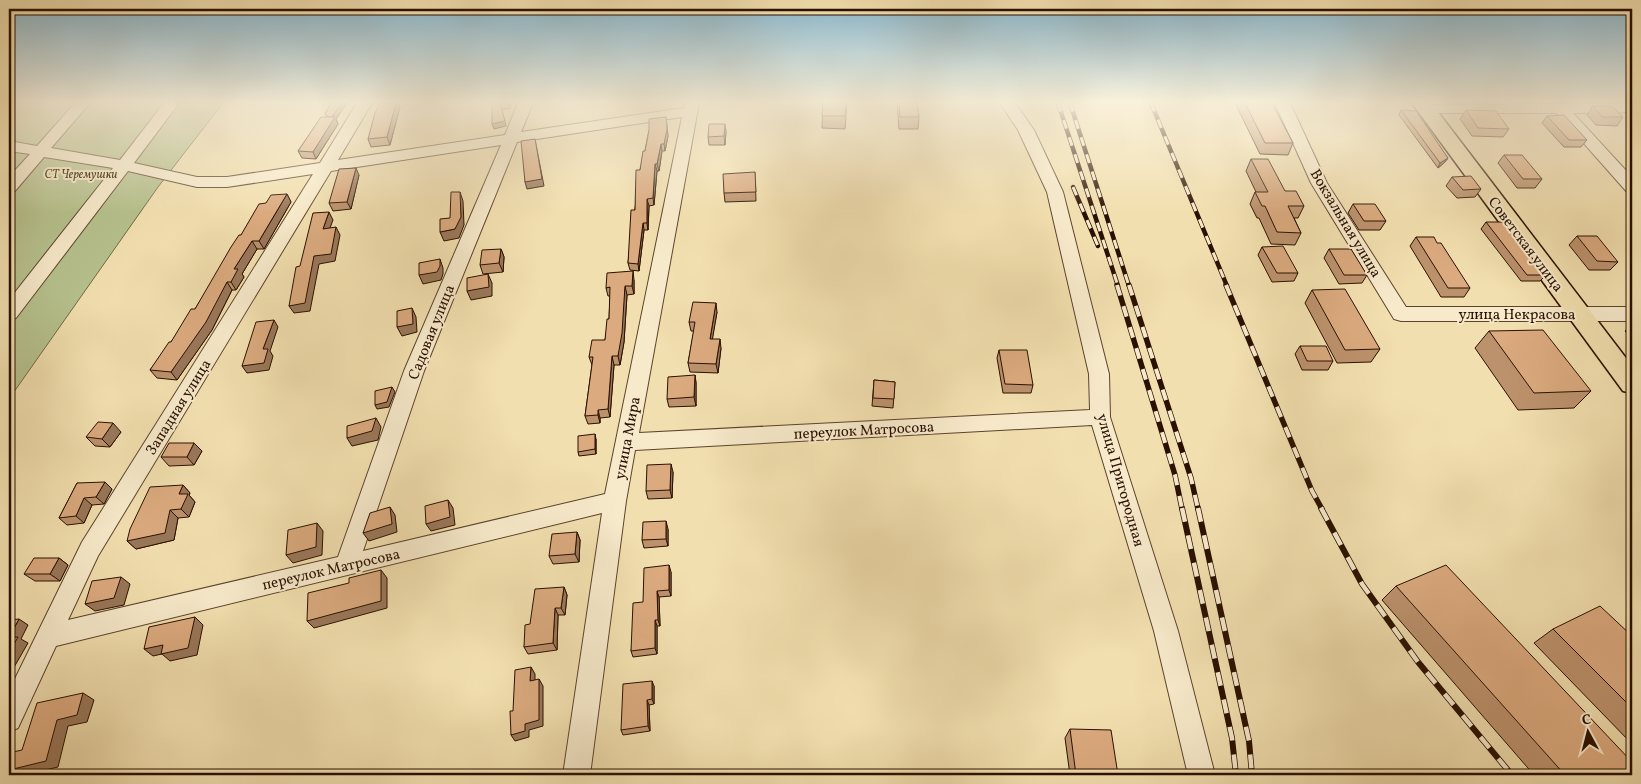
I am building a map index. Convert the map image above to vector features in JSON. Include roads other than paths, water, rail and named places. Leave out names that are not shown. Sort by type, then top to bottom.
[{"type":"main road","name":"Советская улица","points":[[1448,140],[1632,384]]},
{"type":"street","points":[[9,187],[51,140]]},
{"type":"street","points":[[9,313],[144,140]]},
{"type":"street","name":"Западная улица","points":[[9,719],[90,549],[343,140]]},
{"type":"street","points":[[9,146],[124,165],[197,182],[227,182],[502,140]]},
{"type":"street","name":"Садовая улица","points":[[346,566],[414,371],[511,140]]},
{"type":"street","name":"улица Мира","points":[[577,775],[615,501],[686,140]]},
{"type":"street","name":"улица Пригородная","points":[[1030,140],[1055,192],[1099,374],[1100,417],[1166,631],[1202,775]]},
{"type":"street","name":"Вокзальная улица","points":[[1299,140],[1319,183],[1401,314]]},
{"type":"street","points":[[1589,140],[1632,187]]},
{"type":"street","name":"улица Некрасова","points":[[1401,314],[1632,314]]},
{"type":"street","name":"переулок Матросова","points":[[627,442],[1100,417]]},
{"type":"street","name":"переулок Матросова","points":[[47,637],[615,501]]},
{"type":"railway","points":[[1070,140],[1118,286]]},
{"type":"railway","points":[[1082,140],[1129,286]]},
{"type":"railway","points":[[1166,140],[1227,286]]},
{"type":"railway","points":[[1073,187],[1098,246]]},
{"type":"railway","points":[[1117,285],[1175,475],[1182,509]]},
{"type":"railway","points":[[1129,285],[1191,478],[1198,509]]},
{"type":"railway","points":[[1226,285],[1312,491],[1322,509]]},
{"type":"railway","points":[[1182,508],[1232,738],[1236,775]]},
{"type":"railway","points":[[1198,508],[1249,741],[1252,775]]},
{"type":"railway","points":[[1321,508],[1362,584],[1418,662],[1512,775]]},
{"type":"park label","name":"СТ Черемушки","points":[[81,174]]}]
